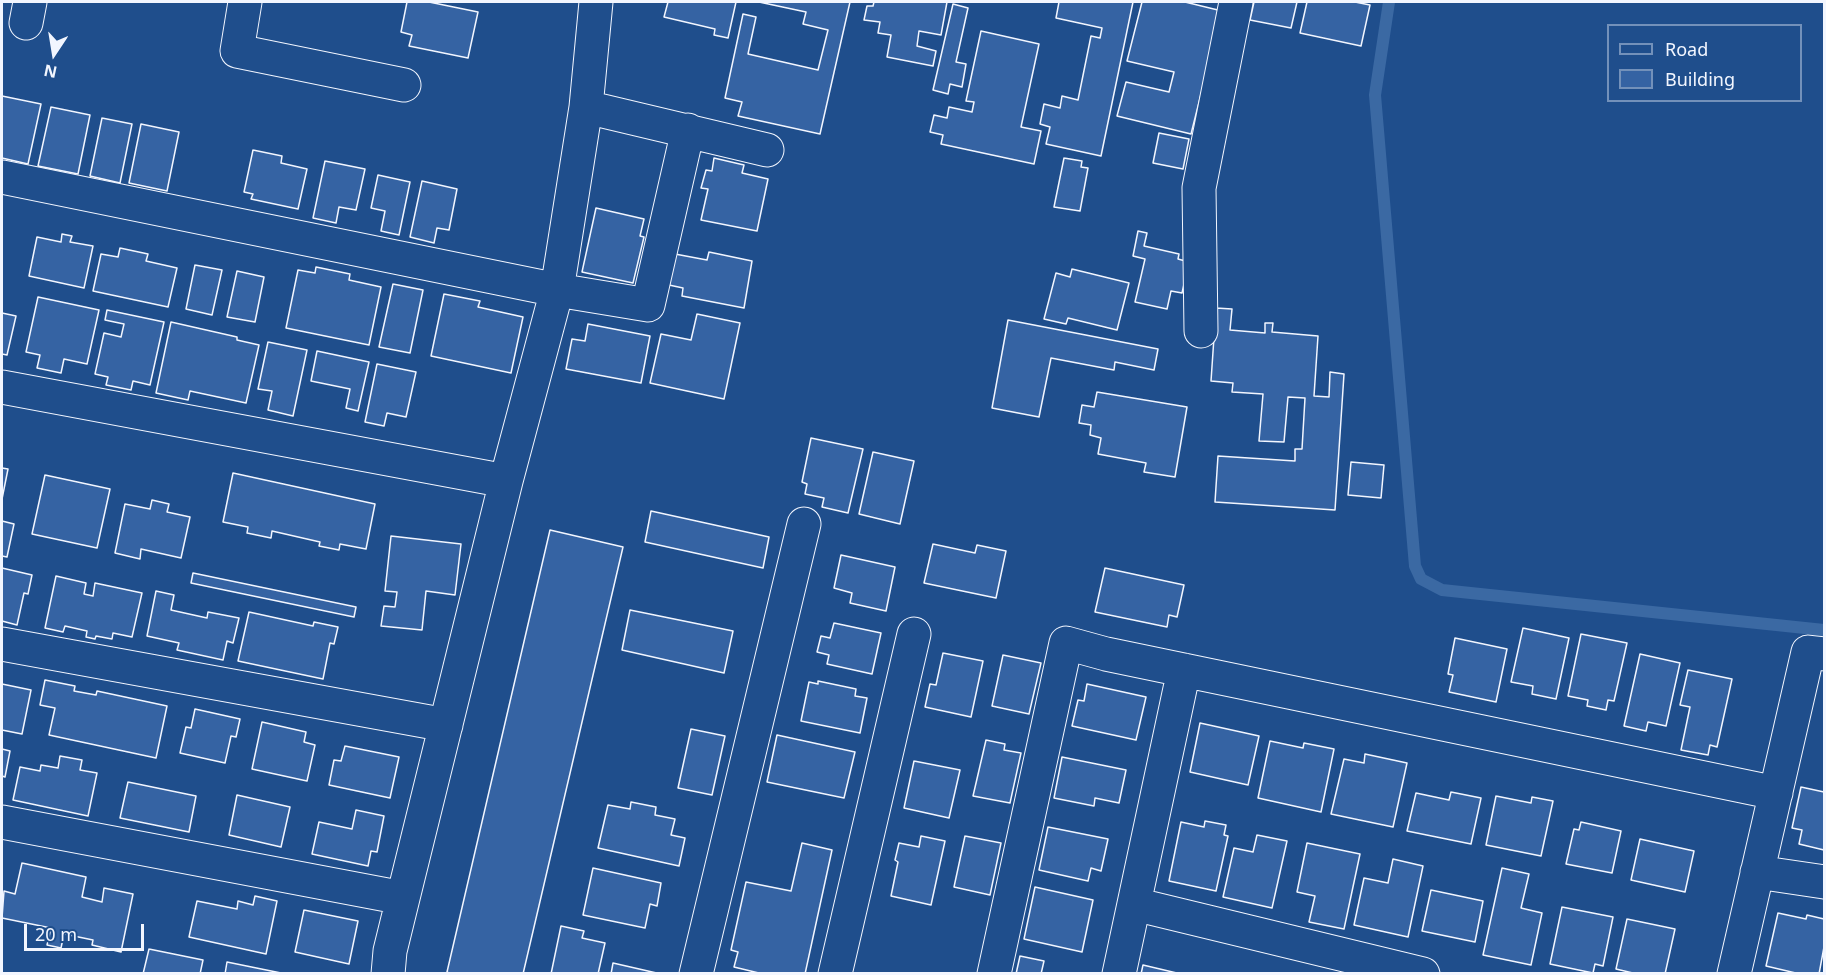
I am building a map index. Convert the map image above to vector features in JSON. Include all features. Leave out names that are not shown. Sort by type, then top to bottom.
[{"type":"street","points":[[245,2],[237,51],[404,85]]},
{"type":"street","points":[[388,974],[390,951],[403,898],[506,481],[556,290],[586,107],[596,2]]},
{"type":"street","points":[[1202,331],[1199,188],[1236,2]]},
{"type":"street","points":[[586,107],[766,150]]},
{"type":"street","points":[[2,177],[556,290],[648,305],[688,130]]},
{"type":"street","points":[[2,387],[506,481]]},
{"type":"street","points":[[696,974],[804,524]]},
{"type":"street","points":[[835,974],[914,634]]},
{"type":"street","points":[[994,974],[1066,643],[1184,670],[1776,793]]},
{"type":"street","points":[[2,644],[446,725]]},
{"type":"street","points":[[1734,974],[1808,652],[1824,654]]},
{"type":"street","points":[[1119,974],[1184,670]]},
{"type":"street","points":[[2,822],[403,898]]},
{"type":"street","points":[[1757,872],[1824,882]]},
{"type":"street","points":[[1134,904],[1423,974]]},
{"type":"building","points":[[407,2],[429,2],[478,12],[468,58],[409,46],[412,35],[401,32]]},
{"type":"building","points":[[668,2],[736,2],[728,38],[714,35],[715,29],[664,17]]},
{"type":"building","points":[[759,2],[850,2],[820,134],[738,116],[742,102],[725,98],[743,14],[756,17],[748,54],[818,70],[828,30],[803,24],[806,12]]},
{"type":"building","points":[[874,2],[947,2],[941,35],[919,31],[917,46],[936,51],[933,66],[887,57],[891,35],[878,33],[880,22],[864,20],[867,6],[873,6]]},
{"type":"building","points":[[1059,2],[1133,2],[1101,156],[1046,144],[1050,127],[1040,124],[1044,104],[1060,108],[1062,96],[1078,100],[1091,36],[1100,38],[1102,28],[1056,18]]},
{"type":"building","points":[[1142,2],[1185,2],[1222,11],[1191,134],[1117,116],[1126,82],[1169,92],[1174,72],[1127,61]]},
{"type":"building","points":[[1254,2],[1297,2],[1291,28],[1250,20]]},
{"type":"building","points":[[1307,2],[1355,2],[1370,5],[1361,46],[1300,33]]},
{"type":"building","points":[[953,4],[968,8],[956,62],[966,64],[962,87],[950,84],[948,94],[933,90]]},
{"type":"building","points":[[981,31],[1039,44],[1021,127],[1041,131],[1034,164],[941,144],[943,135],[930,132],[934,115],[947,118],[949,107],[972,112],[974,102],[966,101]]},
{"type":"building","points":[[2,96],[41,104],[28,164],[2,158]]},
{"type":"building","points":[[51,107],[90,115],[78,174],[38,166]]},
{"type":"building","points":[[102,118],[132,124],[120,183],[90,176]]},
{"type":"building","points":[[141,124],[179,132],[167,191],[129,183]]},
{"type":"building","points":[[1159,133],[1189,139],[1183,169],[1153,163]]},
{"type":"building","points":[[253,150],[282,156],[281,163],[307,169],[298,209],[251,199],[253,194],[244,192]]},
{"type":"building","points":[[714,158],[744,165],[742,173],[768,179],[757,231],[701,220],[708,189],[701,188],[706,170],[712,171]]},
{"type":"building","points":[[1064,158],[1082,161],[1081,167],[1088,168],[1080,211],[1054,207]]},
{"type":"building","points":[[325,161],[365,169],[356,210],[339,207],[336,223],[313,218]]},
{"type":"building","points":[[378,175],[410,182],[399,235],[381,231],[385,211],[371,208]]},
{"type":"building","points":[[422,181],[457,189],[449,230],[437,228],[434,243],[410,237]]},
{"type":"building","points":[[596,208],[644,219],[640,236],[644,237],[633,283],[582,272]]},
{"type":"building","points":[[1138,231],[1147,233],[1144,246],[1179,254],[1178,259],[1189,262],[1182,293],[1171,291],[1167,309],[1135,302],[1145,259],[1133,256]]},
{"type":"building","points":[[62,234],[72,236],[70,242],[93,246],[84,288],[29,276],[37,237],[61,242]]},
{"type":"building","points":[[120,248],[148,254],[146,261],[177,268],[168,307],[93,291],[101,254],[118,257]]},
{"type":"building","points":[[709,252],[752,261],[744,308],[682,296],[683,288],[669,285],[675,254],[707,260]]},
{"type":"building","points":[[195,265],[222,270],[212,315],[186,309]]},
{"type":"building","points":[[316,267],[350,274],[349,280],[381,287],[369,345],[286,328],[298,270],[315,273]]},
{"type":"building","points":[[1072,269],[1129,283],[1117,330],[1068,318],[1066,324],[1044,319],[1056,273],[1070,277]]},
{"type":"building","points":[[237,271],[264,277],[255,322],[227,317]]},
{"type":"building","points":[[393,284],[423,290],[410,353],[379,347]]},
{"type":"building","points":[[444,294],[480,301],[478,307],[523,317],[511,373],[431,356]]},
{"type":"building","points":[[38,297],[99,310],[87,364],[64,359],[61,373],[37,368],[40,355],[26,352]]},
{"type":"building","points":[[1216,308],[1232,309],[1230,330],[1265,333],[1265,323],[1273,323],[1272,332],[1318,336],[1314,396],[1329,397],[1330,372],[1344,374],[1335,510],[1215,502],[1218,456],[1295,461],[1295,449],[1302,449],[1305,398],[1288,397],[1284,442],[1259,441],[1263,394],[1232,392],[1233,383],[1211,381]]},
{"type":"building","points":[[107,310],[164,322],[150,385],[133,381],[131,390],[106,385],[108,377],[95,374],[104,333],[121,337],[124,324],[105,320]]},
{"type":"building","points":[[2,313],[16,316],[7,355],[2,354]]},
{"type":"building","points":[[697,314],[740,323],[724,399],[650,383],[661,334],[691,340]]},
{"type":"building","points":[[1008,320],[1158,349],[1154,370],[1115,362],[1114,370],[1051,358],[1039,417],[992,408]]},
{"type":"building","points":[[171,322],[237,337],[237,340],[259,345],[246,403],[190,391],[188,400],[156,393]]},
{"type":"building","points":[[588,324],[650,336],[641,383],[566,369],[572,339],[585,341]]},
{"type":"building","points":[[268,342],[307,350],[293,416],[268,410],[272,391],[258,389]]},
{"type":"building","points":[[317,351],[369,362],[358,411],[346,408],[350,389],[311,381]]},
{"type":"building","points":[[377,364],[416,372],[406,417],[387,413],[384,426],[365,422]]},
{"type":"building","points":[[1097,392],[1187,407],[1175,477],[1144,472],[1146,463],[1098,454],[1101,438],[1090,435],[1091,425],[1079,423],[1082,405],[1094,407]]},
{"type":"building","points":[[811,438],[863,449],[848,513],[822,507],[824,498],[805,494],[807,484],[802,482]]},
{"type":"building","points":[[873,452],[914,461],[900,524],[859,514]]},
{"type":"building","points":[[1351,462],[1384,465],[1381,498],[1348,495]]},
{"type":"building","points":[[2,468],[8,469],[2,499]]},
{"type":"building","points":[[233,473],[375,504],[366,549],[340,544],[339,550],[319,546],[320,542],[272,531],[271,538],[247,533],[248,527],[223,522]]},
{"type":"building","points":[[45,475],[110,489],[97,548],[32,534]]},
{"type":"building","points":[[152,500],[169,504],[167,512],[190,517],[181,558],[141,549],[140,559],[115,553],[125,504],[150,509]]},
{"type":"building","points":[[651,511],[769,537],[763,568],[645,542]]},
{"type":"building","points":[[2,521],[14,524],[7,557],[2,556]]},
{"type":"building","points":[[550,530],[623,547],[523,974],[451,974],[447,972]]},
{"type":"building","points":[[391,536],[461,544],[455,595],[426,591],[422,630],[381,626],[384,606],[395,607],[397,592],[385,591]]},
{"type":"building","points":[[933,544],[975,553],[977,545],[1006,551],[996,598],[924,583]]},
{"type":"building","points":[[841,555],[895,567],[886,611],[850,603],[852,593],[834,588]]},
{"type":"building","points":[[2,568],[32,575],[28,594],[24,593],[17,625],[2,621]]},
{"type":"building","points":[[1105,568],[1184,585],[1177,617],[1169,615],[1167,627],[1095,612]]},
{"type":"building","points":[[193,573],[356,607],[354,617],[191,583]]},
{"type":"building","points":[[56,576],[86,583],[84,594],[93,596],[95,583],[142,593],[132,637],[113,633],[112,639],[96,636],[95,639],[86,637],[87,631],[65,626],[63,632],[45,628]]},
{"type":"building","points":[[156,591],[174,595],[171,610],[207,618],[208,612],[239,618],[233,643],[227,641],[223,660],[177,650],[179,643],[147,636]]},
{"type":"building","points":[[630,610],[733,631],[724,673],[622,650]]},
{"type":"building","points":[[249,612],[313,626],[314,622],[338,627],[334,644],[330,643],[323,679],[238,661]]},
{"type":"building","points":[[834,623],[881,633],[872,674],[827,664],[829,655],[817,652],[821,636],[830,638]]},
{"type":"building","points":[[1523,628],[1569,638],[1556,699],[1532,694],[1533,686],[1511,682]]},
{"type":"building","points":[[1581,634],[1627,643],[1614,701],[1608,700],[1606,710],[1587,706],[1588,700],[1568,696]]},
{"type":"building","points":[[1455,638],[1507,649],[1496,702],[1449,692],[1453,675],[1448,674]]},
{"type":"building","points":[[943,653],[983,661],[971,717],[925,707],[930,684],[936,685]]},
{"type":"building","points":[[1640,654],[1680,663],[1666,726],[1648,722],[1646,731],[1624,726]]},
{"type":"building","points":[[1003,655],[1041,663],[1029,714],[992,706]]},
{"type":"building","points":[[1688,670],[1732,679],[1717,747],[1710,745],[1708,755],[1681,750],[1690,707],[1680,705]]},
{"type":"building","points":[[45,680],[75,686],[74,691],[96,695],[97,691],[167,706],[156,758],[49,735],[55,708],[40,705]]},
{"type":"building","points":[[818,681],[856,689],[855,696],[867,698],[860,733],[801,721],[809,682],[818,684]]},
{"type":"building","points":[[2,684],[31,690],[22,734],[2,730]]},
{"type":"building","points":[[1087,684],[1146,697],[1136,740],[1072,726],[1078,700],[1084,701]]},
{"type":"building","points":[[195,709],[240,719],[236,737],[231,736],[225,763],[180,753],[186,727],[191,728]]},
{"type":"building","points":[[262,722],[306,732],[304,742],[315,745],[307,781],[252,769]]},
{"type":"building","points":[[1200,723],[1259,736],[1248,785],[1190,772]]},
{"type":"building","points":[[691,729],[725,736],[712,795],[678,788]]},
{"type":"building","points":[[777,735],[855,752],[844,798],[767,782]]},
{"type":"building","points":[[986,740],[1005,744],[1004,750],[1021,753],[1010,803],[973,796]]},
{"type":"building","points":[[1270,741],[1303,748],[1304,743],[1334,749],[1321,812],[1258,798]]},
{"type":"building","points":[[345,746],[399,757],[390,798],[329,785],[334,760],[341,761]]},
{"type":"building","points":[[2,749],[10,751],[5,777],[2,776]]},
{"type":"building","points":[[1365,754],[1407,763],[1393,827],[1331,814],[1344,759],[1364,763]]},
{"type":"building","points":[[60,756],[82,760],[80,770],[97,773],[88,816],[13,800],[20,767],[40,771],[41,765],[58,768]]},
{"type":"building","points":[[1062,757],[1126,770],[1119,803],[1095,798],[1094,806],[1054,798]]},
{"type":"building","points":[[914,761],[960,770],[949,818],[904,808]]},
{"type":"building","points":[[128,782],[196,796],[189,832],[120,818]]},
{"type":"building","points":[[1801,787],[1824,792],[1824,850],[1799,844],[1802,830],[1792,828]]},
{"type":"building","points":[[1451,792],[1481,798],[1471,844],[1407,831],[1416,793],[1449,800]]},
{"type":"building","points":[[237,795],[290,807],[281,847],[229,835]]},
{"type":"building","points":[[1496,796],[1531,803],[1532,797],[1553,801],[1541,856],[1486,845]]},
{"type":"building","points":[[631,802],[656,807],[655,815],[675,819],[671,835],[685,838],[679,866],[598,848],[608,805],[630,809]]},
{"type":"building","points":[[356,810],[384,816],[377,852],[371,851],[368,866],[312,854],[319,822],[352,829]]},
{"type":"building","points":[[1205,821],[1226,825],[1224,835],[1228,836],[1216,891],[1169,881],[1181,822],[1204,827]]},
{"type":"building","points":[[1581,822],[1621,831],[1612,873],[1566,864],[1574,829],[1579,830]]},
{"type":"building","points":[[1048,827],[1108,839],[1101,871],[1091,868],[1088,881],[1039,870]]},
{"type":"building","points":[[1257,835],[1287,841],[1272,908],[1223,897],[1234,848],[1253,852]]},
{"type":"building","points":[[921,836],[945,841],[931,905],[891,896],[898,862],[895,860],[899,843],[919,847]]},
{"type":"building","points":[[965,836],[1001,843],[990,895],[954,887]]},
{"type":"building","points":[[1640,839],[1694,851],[1685,892],[1631,880]]},
{"type":"building","points":[[802,843],[832,850],[805,974],[763,974],[734,967],[738,952],[731,950],[746,882],[791,891]]},
{"type":"building","points":[[1307,843],[1360,854],[1344,929],[1309,922],[1315,896],[1297,892]]},
{"type":"building","points":[[1393,859],[1423,866],[1408,937],[1354,925],[1364,878],[1388,883]]},
{"type":"building","points":[[22,863],[86,877],[82,897],[102,902],[104,888],[133,894],[121,952],[92,945],[93,940],[64,934],[61,948],[47,945],[51,928],[2,918],[4,891],[15,894]]},
{"type":"building","points":[[593,868],[661,883],[657,906],[650,904],[645,928],[583,915]]},
{"type":"building","points":[[1502,868],[1529,874],[1521,908],[1542,913],[1531,965],[1483,955]]},
{"type":"building","points":[[1035,887],[1093,900],[1082,952],[1024,939]]},
{"type":"building","points":[[1431,890],[1483,901],[1475,942],[1422,931]]},
{"type":"building","points":[[255,896],[277,901],[266,954],[189,937],[197,901],[237,909],[238,901],[253,905]]},
{"type":"building","points":[[1562,907],[1613,917],[1603,966],[1595,964],[1593,973],[1550,964]]},
{"type":"building","points":[[304,910],[358,921],[349,964],[295,952]]},
{"type":"building","points":[[1778,913],[1806,919],[1807,915],[1824,919],[1824,947],[1819,974],[1800,974],[1766,966]]},
{"type":"building","points":[[1627,919],[1675,929],[1665,974],[1637,974],[1616,969]]},
{"type":"building","points":[[561,926],[584,931],[582,938],[605,943],[598,974],[551,974]]},
{"type":"building","points":[[149,949],[203,960],[200,974],[143,974]]},
{"type":"building","points":[[1020,956],[1044,961],[1041,974],[1016,974]]},
{"type":"building","points":[[227,962],[281,973],[281,974],[225,974]]},
{"type":"building","points":[[613,963],[661,974],[611,974]]},
{"type":"building","points":[[1143,965],[1181,974],[1141,974]]},
{"type":"waterway","points":[[1389,2],[1375,95],[1415,566],[1421,579],[1442,590],[1824,630]]}]
